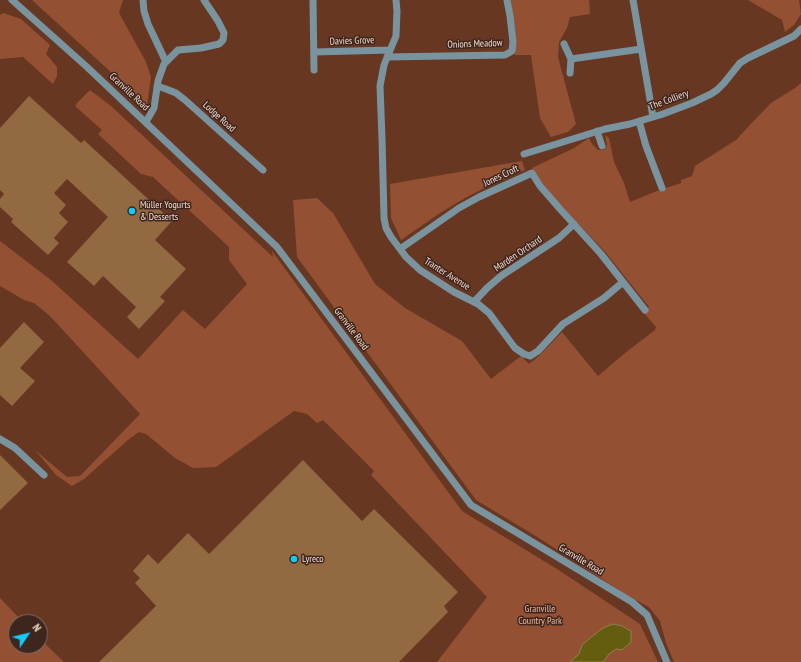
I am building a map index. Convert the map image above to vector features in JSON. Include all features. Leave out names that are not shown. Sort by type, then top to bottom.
[{"type":"street","name":"Granville Road","points":[[12,0],[87,66],[277,247],[471,505],[632,602],[647,615],[667,662]]},
{"type":"street","points":[[143,0],[144,11],[148,24],[166,62]]},
{"type":"street","points":[[146,122],[154,108],[158,81],[164,64],[178,50],[201,48],[220,44],[223,40],[224,33],[204,0]]},
{"type":"street","points":[[313,0],[314,70]]},
{"type":"street","name":"Tranter Avenue","points":[[396,0],[396,36],[384,65],[380,86],[384,218],[386,228],[391,237],[406,257],[420,270],[454,292],[478,304],[488,313],[515,348],[530,356],[538,351],[563,324],[604,298],[623,282]]},
{"type":"street","name":"Onions Meadow","points":[[389,53],[505,55],[512,51],[513,42],[507,0]]},
{"type":"street","points":[[633,0],[652,117]]},
{"type":"street","name":"The Colliery","points":[[524,154],[597,131],[639,121],[675,110],[711,94],[724,83],[740,63],[752,55],[794,36],[801,29]]},
{"type":"street","points":[[564,44],[571,59],[570,73]]},
{"type":"street","points":[[571,59],[641,49]]},
{"type":"street","name":"Davies Grove","points":[[314,52],[389,53]]},
{"type":"street","name":"Lodge Road","points":[[157,86],[176,93],[185,100],[263,170]]},
{"type":"street","points":[[639,121],[646,146],[662,188]]},
{"type":"street","points":[[597,131],[602,146]]},
{"type":"street","name":"Jones Croft","points":[[400,248],[479,197],[532,173],[540,186],[601,254],[645,310]]},
{"type":"street","name":"Marden Orchard","points":[[474,302],[501,276],[559,238],[574,224]]},
{"type":"street","points":[[0,439],[15,448],[44,475]]},
{"type":"green space","points":[[32,0],[123,0],[119,13],[146,62],[151,77],[147,105]]},
{"type":"green space","points":[[510,0],[589,0],[590,14],[570,17],[567,28],[559,42],[558,57],[576,124],[568,132],[551,137],[540,118],[531,55],[515,55],[515,32]]},
{"type":"green space","points":[[748,0],[799,0],[801,14],[794,25],[785,32],[782,20]]},
{"type":"green space","points":[[3,13],[21,19],[50,45],[46,54],[57,67],[57,76],[53,84],[23,57],[0,59],[0,15]]},
{"type":"green space","points":[[801,83],[801,662],[674,662],[666,643],[660,621],[649,607],[628,596],[539,538],[476,500],[297,257],[293,200],[317,198],[333,213],[375,284],[405,308],[462,341],[491,379],[521,356],[529,364],[539,356],[562,332],[598,376],[655,330],[656,327],[643,312],[649,307],[606,253],[549,193],[532,168],[574,148],[589,138],[598,150],[604,150],[607,145],[605,135],[609,138],[614,162],[624,183],[630,202],[681,183],[681,180],[692,176],[695,166],[736,140],[771,103]]},
{"type":"green space","name":"Granville Country Park","points":[[90,90],[111,106],[273,257],[272,251],[462,511],[557,569],[640,624],[658,662],[437,662],[487,597],[371,475],[374,471],[323,420],[317,423],[307,414],[294,411],[216,467],[193,468],[175,458],[146,434],[139,432],[84,479],[72,486],[56,475],[35,450],[67,477],[80,476],[140,414],[50,316],[34,303],[24,300],[0,286],[0,241],[51,280],[138,359],[183,310],[205,329],[247,284],[229,260],[229,247],[153,177],[141,174],[98,134],[102,130],[75,106]]},
{"type":"green space","points":[[522,161],[525,170],[504,178],[465,198],[401,240],[391,218],[390,184]]},
{"type":"green space","points":[[0,598],[15,614],[8,614],[8,654],[48,654],[48,647],[64,662],[0,662]]},
{"type":"shaded area","points":[[613,624],[622,626],[631,631],[631,642],[622,650],[616,649],[609,654],[603,662],[570,662],[579,654],[582,645],[603,628]]},
{"type":"building","name":"Müller Yogurts & Desserts","points":[[29,96],[81,143],[84,140],[172,221],[155,240],[186,269],[160,297],[165,301],[139,329],[127,317],[136,307],[103,276],[94,286],[67,262],[108,217],[67,179],[54,193],[66,205],[59,213],[68,222],[54,238],[59,243],[48,255],[11,222],[13,219],[0,207],[0,199],[4,194],[0,190],[0,128]]},
{"type":"building","points":[[24,322],[44,342],[20,368],[35,381],[12,406],[0,395],[0,348]]},
{"type":"building","points":[[0,455],[28,483],[0,510]]},
{"type":"building","name":"Lyreco","points":[[303,460],[362,521],[374,509],[458,592],[444,606],[448,612],[399,662],[99,662],[156,606],[135,583],[140,578],[133,571],[148,554],[158,564],[188,533],[209,554]]},
{"type":"place","name":"Müller Yogurts & Desserts","points":[[132,211]]},
{"type":"place","name":"Lyreco","points":[[294,559]]}]
